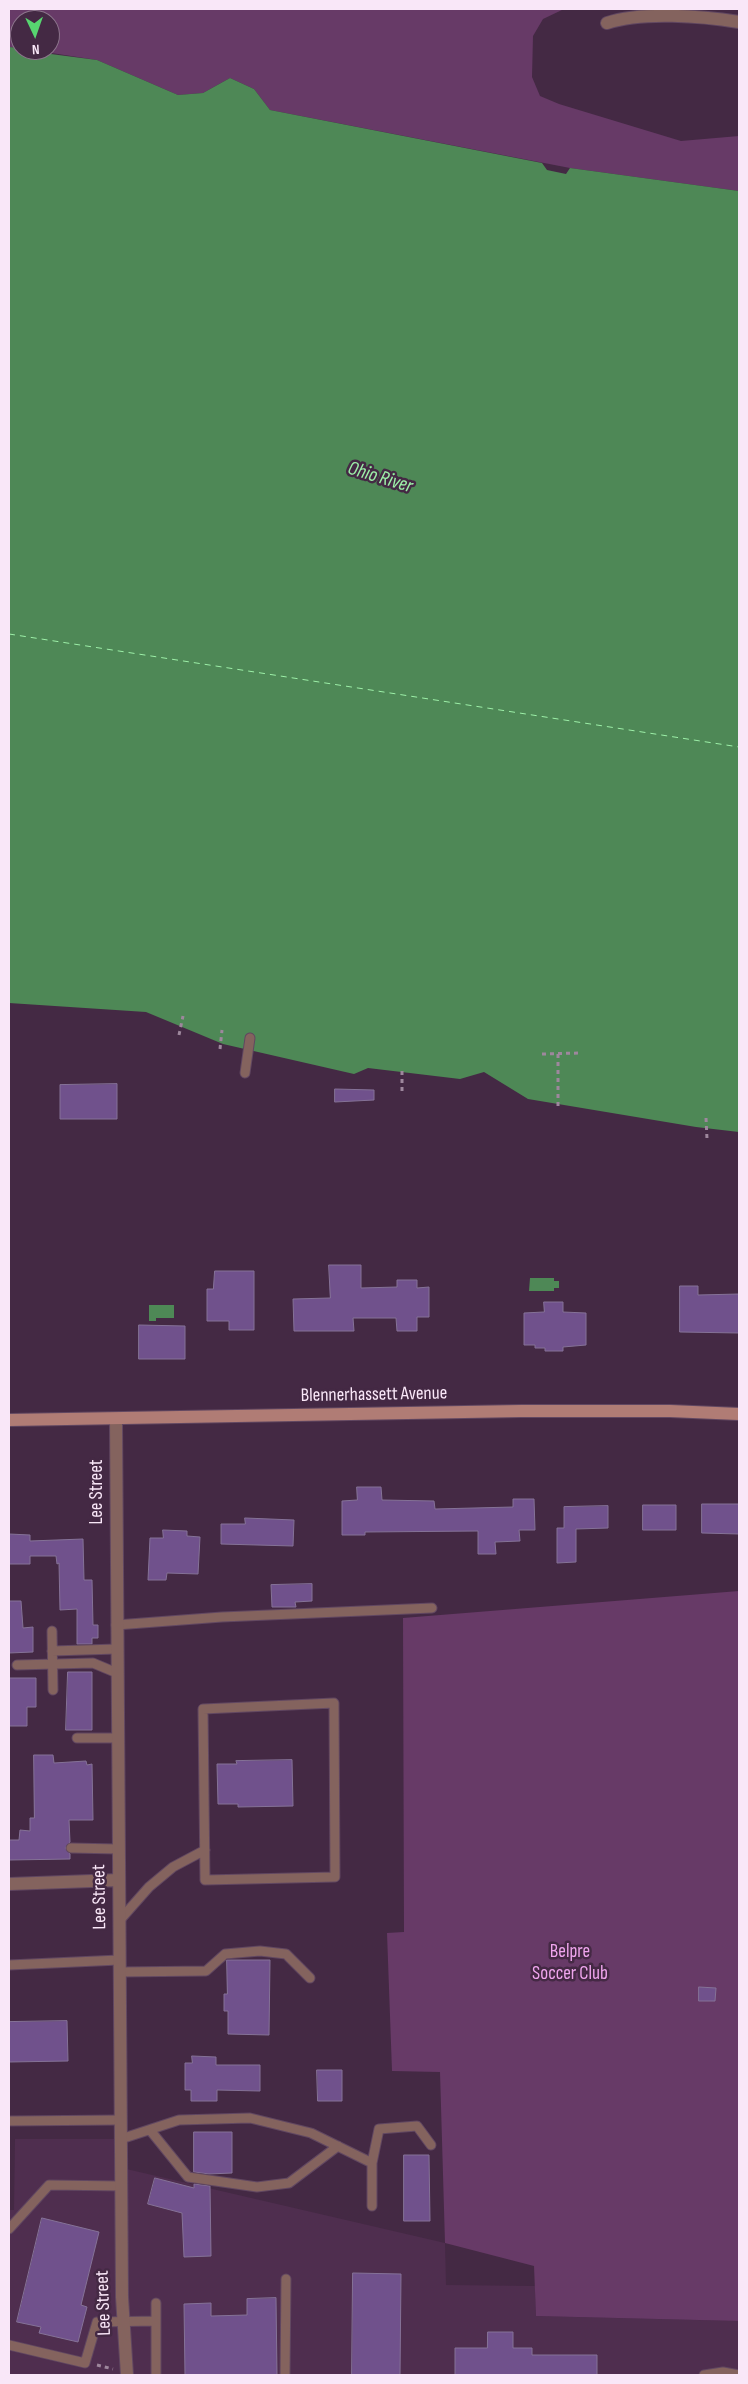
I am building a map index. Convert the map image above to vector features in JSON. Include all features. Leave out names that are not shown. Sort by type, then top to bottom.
[{"type":"street","points":[[607,23],[623,17],[650,16],[721,19],[739,22]]},
{"type":"street","name":"Blennerhassett Avenue","points":[[9,1420],[521,1411],[670,1411],[739,1414]]},
{"type":"street","name":"Lee Street","points":[[116,1419],[121,2373]]},
{"type":"street","points":[[9,1884],[119,1880]]},
{"type":"lane","points":[[245,1073],[250,1038]]},
{"type":"lane","points":[[116,1625],[222,1617],[432,1608]]},
{"type":"lane","points":[[52,1631],[53,1690]]},
{"type":"lane","points":[[52,1651],[117,1649]]},
{"type":"lane","points":[[17,1665],[93,1663],[117,1674]]},
{"type":"lane","points":[[334,1703],[335,1877],[205,1880],[205,1850],[203,1709],[334,1703]]},
{"type":"lane","points":[[77,1738],[117,1738]]},
{"type":"lane","points":[[71,1848],[118,1848]]},
{"type":"lane","points":[[119,1921],[149,1887],[174,1867],[205,1850]]},
{"type":"lane","points":[[9,1965],[119,1966],[206,1971],[224,1954],[260,1951],[286,1954],[310,1978]]},
{"type":"lane","points":[[121,2139],[179,2120],[250,2118],[312,2134],[372,2163]]},
{"type":"lane","points":[[9,2121],[121,2120]]},
{"type":"lane","points":[[372,2206],[372,2163],[379,2129],[417,2126],[431,2145]]},
{"type":"lane","points":[[150,2130],[188,2176],[256,2187],[289,2183],[338,2146]]},
{"type":"lane","points":[[9,2229],[49,2185],[121,2186]]},
{"type":"lane","points":[[286,2279],[286,2375]]},
{"type":"lane","points":[[156,2303],[156,2375]]},
{"type":"lane","points":[[9,2345],[85,2363],[97,2322],[122,2320],[156,2321]]},
{"type":"lane","points":[[704,2375],[723,2372],[739,2375]]},
{"type":"path","points":[[179,1035],[183,1016]]},
{"type":"path","points":[[220,1049],[222,1030]]},
{"type":"path","points":[[542,1054],[579,1053]]},
{"type":"path","points":[[558,1054],[558,1110]]},
{"type":"path","points":[[402,1069],[402,1091]]},
{"type":"path","points":[[706,1118],[707,1139]]},
{"type":"path","points":[[98,2366],[121,2373]]},
{"type":"shaded area","points":[[15,2139],[121,2139],[122,2168],[445,2243],[446,2285],[535,2286],[536,2316],[739,2321],[739,2375],[9,2375],[9,2210],[14,2210]]},
{"type":"green space","points":[[9,9],[564,9],[543,19],[533,36],[532,77],[540,96],[559,104],[681,141],[739,136],[739,191],[570,168],[270,110],[254,89],[230,78],[203,93],[178,95],[97,60],[60,54],[60,10],[10,10],[9,47]]},
{"type":"green space","name":"Belpre Soccer Club","points":[[739,1591],[739,2321],[536,2316],[534,2266],[445,2243],[440,2072],[392,2071],[387,1933],[404,1932],[403,1618]]},
{"type":"water","name":"Ohio River","points":[[9,47],[10,60],[60,60],[60,55],[97,60],[178,95],[203,93],[230,78],[254,89],[270,110],[542,163],[547,170],[566,174],[570,168],[739,191],[739,1132],[696,1127],[528,1099],[484,1072],[460,1079],[368,1068],[354,1074],[223,1044],[146,1012],[9,1003]]},
{"type":"water","points":[[530,1278],[554,1278],[554,1281],[559,1281],[559,1288],[554,1288],[554,1291],[529,1291]]},
{"type":"water","points":[[149,1305],[174,1305],[174,1318],[156,1318],[156,1321],[149,1321]]},
{"type":"building","points":[[117,1084],[117,1119],[60,1119],[60,1085]]},
{"type":"building","points":[[335,1089],[374,1090],[374,1100],[335,1102]]},
{"type":"building","points":[[329,1265],[361,1265],[361,1288],[397,1287],[397,1280],[417,1280],[417,1288],[429,1287],[429,1317],[417,1317],[417,1331],[397,1331],[396,1318],[353,1318],[354,1331],[294,1331],[293,1299],[330,1298]]},
{"type":"building","points":[[215,1271],[254,1271],[254,1330],[229,1330],[229,1321],[207,1321],[207,1289],[213,1289]]},
{"type":"building","points":[[680,1286],[698,1286],[698,1295],[739,1294],[739,1333],[680,1332]]},
{"type":"building","points":[[544,1302],[563,1302],[563,1312],[586,1313],[586,1345],[563,1347],[563,1351],[545,1351],[545,1348],[535,1348],[535,1345],[524,1345],[524,1313],[544,1312]]},
{"type":"building","points":[[139,1325],[185,1326],[185,1359],[139,1359]]},
{"type":"building","points":[[357,1487],[381,1487],[382,1500],[434,1501],[435,1509],[513,1507],[513,1499],[534,1499],[535,1530],[519,1530],[520,1541],[495,1542],[496,1554],[478,1554],[478,1531],[365,1532],[365,1535],[342,1535],[342,1501],[357,1500]]},
{"type":"building","points":[[702,1504],[739,1504],[739,1534],[702,1533]]},
{"type":"building","points":[[643,1505],[676,1505],[676,1530],[643,1530]]},
{"type":"building","points":[[608,1506],[608,1528],[576,1529],[576,1562],[557,1563],[557,1528],[564,1528],[564,1507]]},
{"type":"building","points":[[245,1518],[294,1520],[293,1546],[221,1544],[221,1524],[245,1524]]},
{"type":"building","points":[[163,1530],[187,1531],[187,1536],[200,1537],[198,1574],[167,1573],[166,1580],[148,1580],[150,1538],[163,1538]]},
{"type":"building","points":[[9,1534],[30,1535],[30,1541],[83,1539],[84,1580],[92,1580],[93,1625],[98,1625],[98,1638],[92,1638],[92,1644],[77,1644],[77,1609],[60,1610],[59,1563],[57,1564],[56,1556],[30,1556],[30,1564],[9,1564]]},
{"type":"building","points":[[312,1584],[312,1601],[295,1602],[296,1607],[272,1607],[271,1585]]},
{"type":"building","points":[[9,1601],[21,1601],[23,1628],[33,1627],[33,1652],[9,1653]]},
{"type":"building","points":[[68,1672],[92,1672],[92,1730],[66,1730]]},
{"type":"building","points":[[9,1678],[36,1678],[36,1707],[27,1707],[27,1726],[9,1726]]},
{"type":"building","points":[[34,1755],[53,1755],[54,1763],[86,1761],[87,1765],[92,1764],[93,1820],[69,1820],[70,1842],[65,1848],[70,1854],[70,1859],[9,1860],[9,1840],[19,1840],[20,1830],[30,1831],[30,1818],[34,1818]]},
{"type":"building","points":[[292,1760],[293,1806],[238,1807],[238,1804],[218,1804],[217,1764],[237,1764],[236,1761]]},
{"type":"building","points":[[227,1960],[270,1960],[269,2035],[228,2034],[228,2011],[224,2011],[224,1994],[227,1994]]},
{"type":"building","points":[[699,1987],[716,1988],[715,2001],[699,2001]]},
{"type":"building","points":[[67,2021],[68,2061],[9,2062],[9,2022]]},
{"type":"building","points":[[192,2056],[216,2057],[216,2065],[260,2065],[260,2091],[217,2090],[217,2101],[191,2101],[191,2090],[185,2090],[185,2063],[192,2063]]},
{"type":"building","points":[[317,2070],[342,2070],[342,2101],[318,2101]]},
{"type":"building","points":[[194,2132],[232,2132],[232,2173],[209,2174],[194,2172]]},
{"type":"building","points":[[404,2155],[429,2155],[430,2221],[404,2221]]},
{"type":"building","points":[[155,2178],[194,2188],[194,2184],[210,2186],[211,2256],[184,2257],[182,2213],[148,2204]]},
{"type":"building","points":[[42,2218],[99,2232],[81,2305],[87,2307],[78,2342],[39,2333],[41,2327],[17,2322]]},
{"type":"building","points":[[353,2273],[401,2274],[400,2375],[352,2375]]},
{"type":"building","points":[[276,2298],[277,2375],[185,2375],[184,2304],[211,2303],[211,2316],[247,2315],[247,2299]]},
{"type":"building","points":[[488,2332],[513,2332],[513,2348],[532,2348],[532,2355],[597,2355],[597,2375],[455,2375],[455,2348],[487,2348]]},
{"type":"ferry route","points":[[9,634],[739,747]]}]
